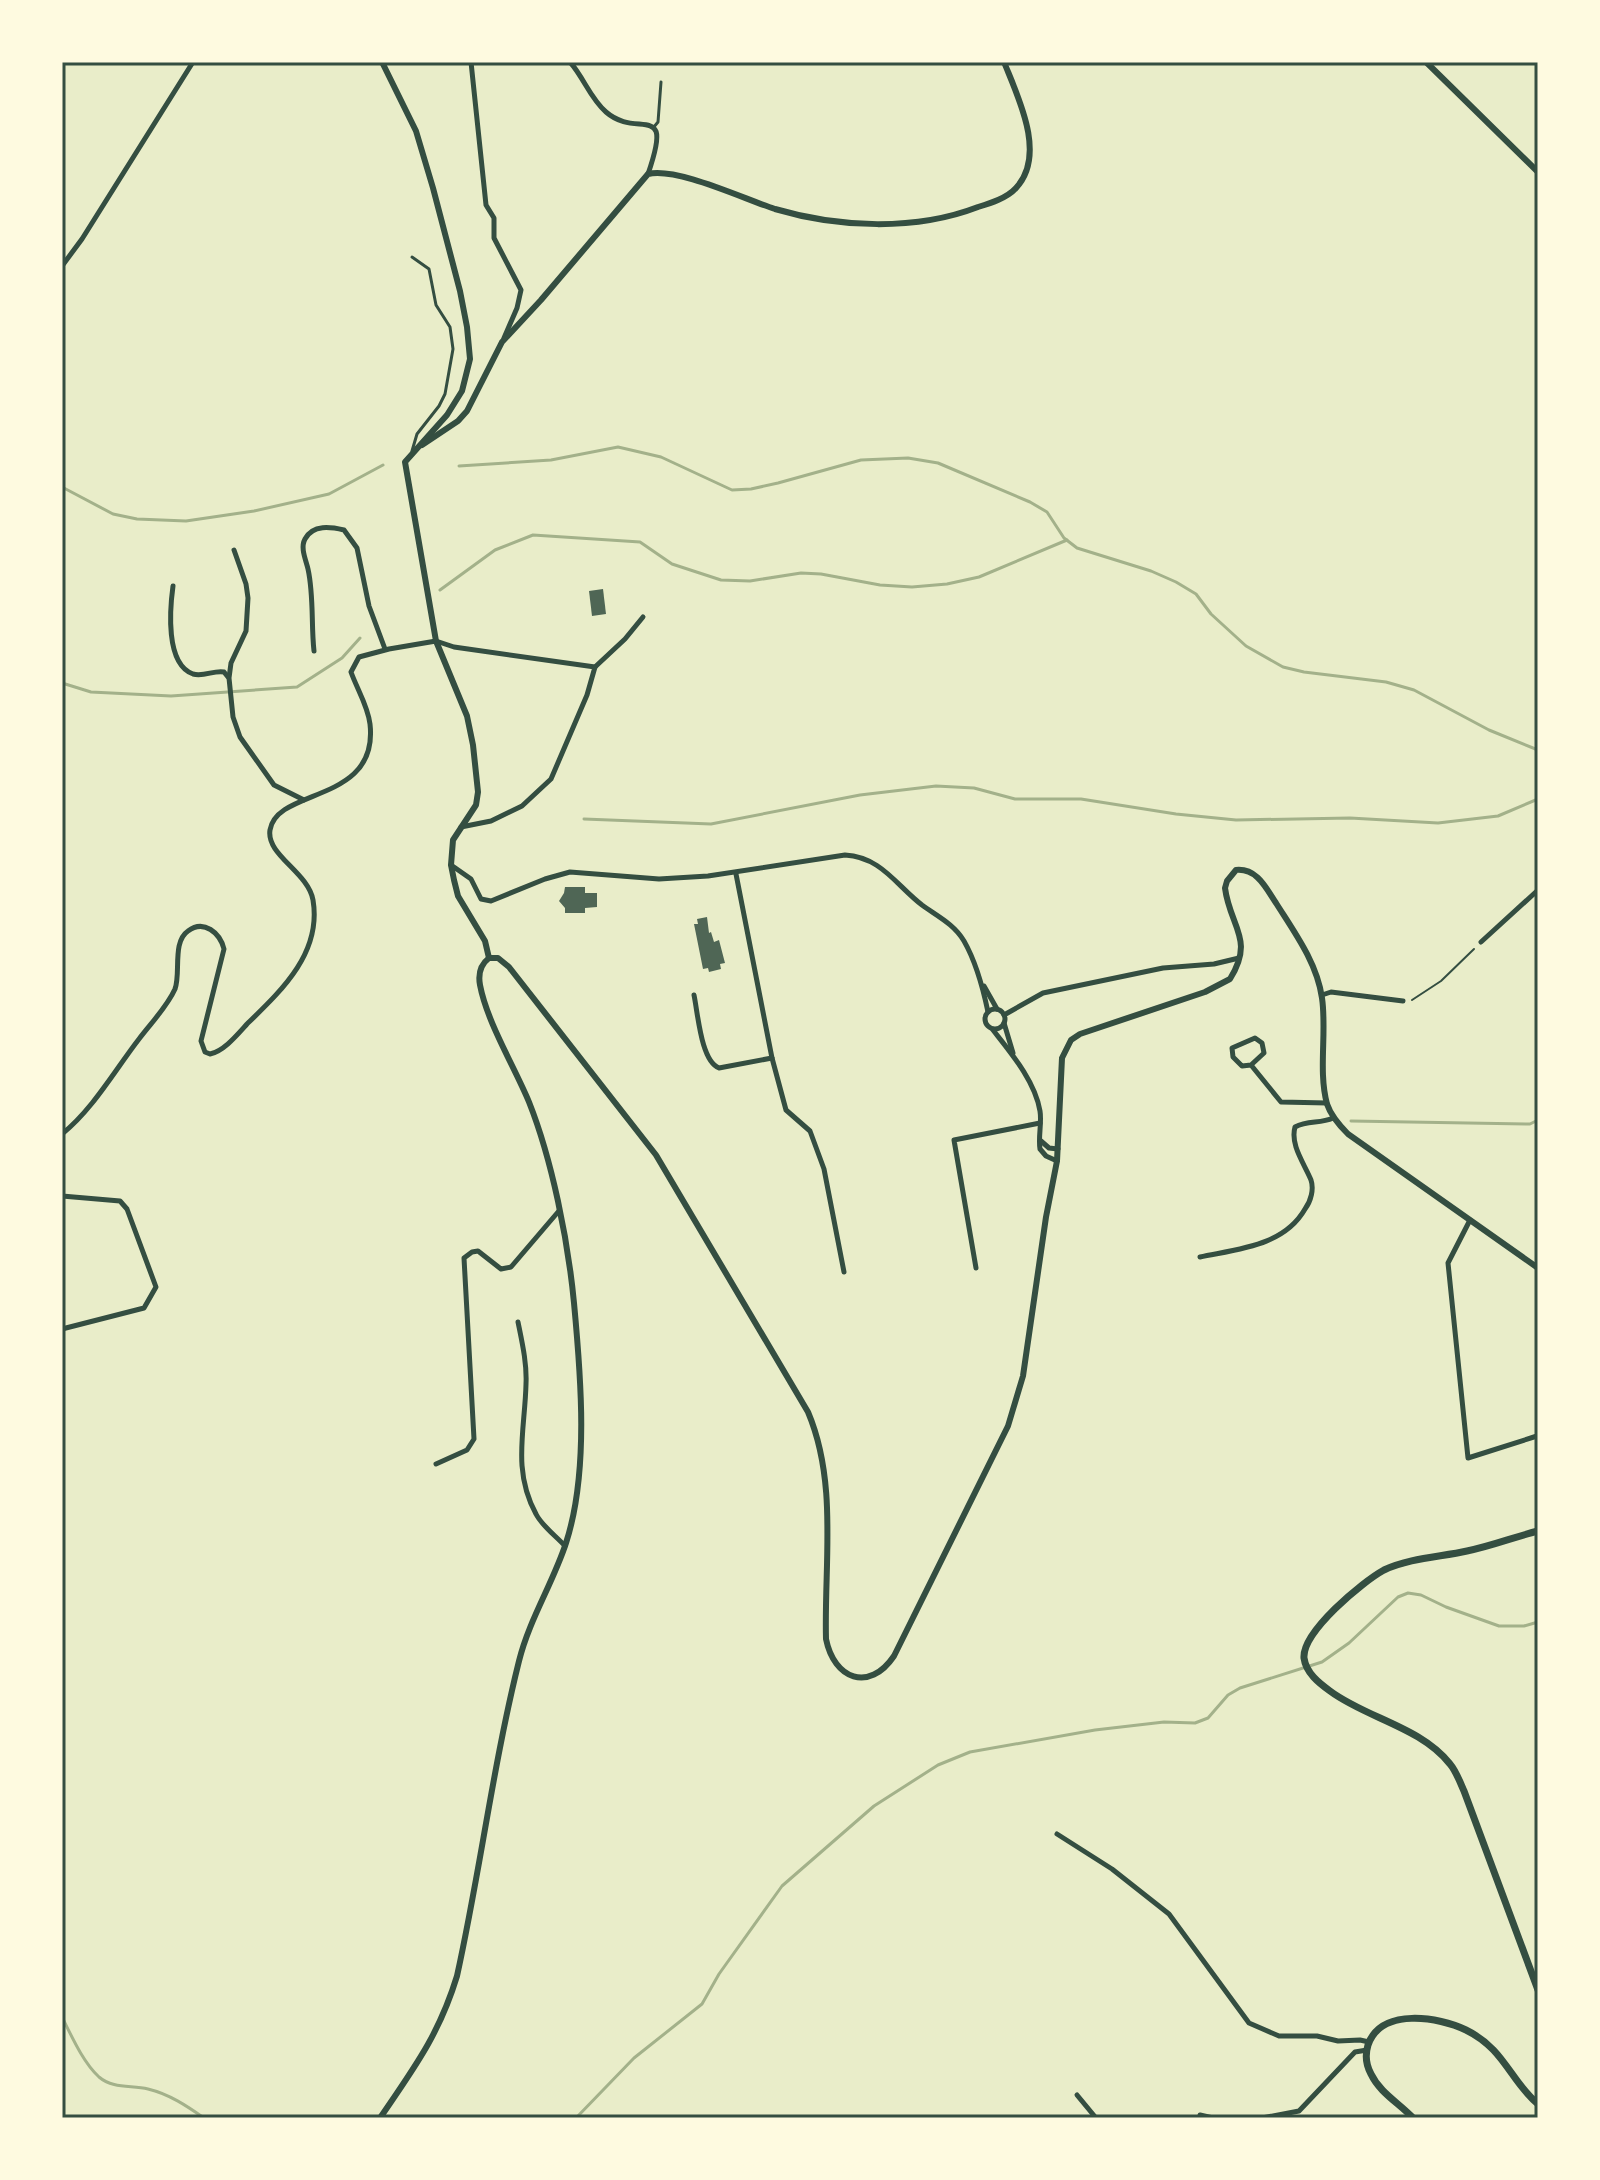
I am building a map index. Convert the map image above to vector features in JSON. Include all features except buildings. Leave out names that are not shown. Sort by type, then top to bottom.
[{"type":"main road","points":[[1538,1531],[1384,1571],[1365,1583],[1320,1625],[1304,1653],[1305,1663],[1314,1678],[1348,1703],[1424,1743],[1449,1763],[1464,1791],[1538,1990]]},
{"type":"main road","points":[[1413,2118],[1375,2083],[1366,2062],[1368,2046],[1378,2029],[1398,2020],[1432,2020],[1461,2027],[1497,2053],[1538,2104]]},
{"type":"street","points":[[62,266],[193,62]]},
{"type":"street","points":[[382,62],[416,131],[460,291],[469,343],[470,359],[462,391],[447,415],[405,462],[436,641],[467,716],[478,792],[476,805],[453,840],[451,865],[458,896],[485,941],[489,958]]},
{"type":"street","points":[[412,451],[458,421],[467,411],[502,342],[517,308],[521,290],[494,238],[494,218],[486,205],[471,62]]},
{"type":"street","points":[[502,342],[648,174],[659,141],[653,129],[645,124],[623,121],[605,111],[570,62]]},
{"type":"street","points":[[648,174],[655,172],[696,181],[777,209],[847,222],[904,223],[959,215],[1014,191],[1028,168],[1029,141],[1004,62]]},
{"type":"street","points":[[1426,62],[1538,172]]},
{"type":"street","points":[[314,651],[304,539],[312,530],[328,526],[344,530],[357,548],[369,606],[385,649]]},
{"type":"street","points":[[234,550],[246,584],[246,631],[231,663],[229,678],[231,703],[240,737],[274,785],[305,800]]},
{"type":"street","points":[[173,586],[170,611],[177,659],[193,674],[206,675],[218,671],[229,678]]},
{"type":"street","points":[[461,827],[491,821],[522,806],[551,779],[587,695],[595,667],[643,617]]},
{"type":"street","points":[[62,1134],[93,1101],[171,996],[178,973],[182,936],[188,930],[201,926],[209,928],[222,941],[224,949],[202,1034],[205,1052],[215,1054],[221,1049],[293,976],[310,941],[313,900],[300,874],[271,844],[269,832],[272,822],[286,810],[350,778],[365,758],[370,723],[351,668],[359,657],[385,649],[436,641],[454,647],[595,667]]},
{"type":"street","points":[[451,865],[471,879],[481,899],[491,901],[570,872],[659,879],[736,874],[845,855],[870,861],[890,874],[920,904],[957,931],[965,942],[981,982],[988,1012]]},
{"type":"street","points":[[380,2118],[427,2050],[446,2014],[475,1895],[520,1658],[565,1546],[573,1518],[580,1415],[574,1301],[543,1144],[483,995],[479,971],[489,958],[498,958],[509,967],[656,1155],[808,1412],[825,1464],[826,1639],[834,1661],[854,1677],[871,1677],[887,1666],[894,1656],[1008,1426],[1023,1376],[1057,1161],[1062,1058],[1071,1040],[1080,1034],[1230,979],[1240,958],[1243,940],[1225,888],[1231,874],[1243,870],[1255,874],[1306,949],[1322,995],[1327,1103],[1333,1118],[1348,1134],[1538,1268]]},
{"type":"street","points":[[736,874],[772,1058],[786,1110],[810,1131],[824,1169],[844,1272]]},
{"type":"street","points":[[1481,942],[1538,890]]},
{"type":"street","points":[[1004,1015],[1043,993],[1163,968],[1214,964],[1240,958]]},
{"type":"street","points":[[981,982],[1004,1015],[1014,1058]]},
{"type":"street","points":[[1322,995],[1331,992],[1403,1001]]},
{"type":"street","points":[[694,995],[706,1052],[713,1065],[719,1068],[772,1058]]},
{"type":"street","points":[[997,1009],[984,1017],[985,1024],[1014,1058],[1032,1088],[1040,1112],[1040,1149],[1057,1161]]},
{"type":"street","points":[[993,1030],[1004,1023]]},
{"type":"street","points":[[1255,1038],[1262,1043],[1264,1053],[1251,1065],[1242,1066],[1233,1057],[1232,1048],[1255,1038]]},
{"type":"street","points":[[1251,1065],[1281,1102],[1327,1103]]},
{"type":"street","points":[[1200,1257],[1264,1243],[1299,1220],[1309,1203],[1313,1185],[1292,1137],[1295,1127],[1305,1122],[1325,1122],[1333,1118]]},
{"type":"street","points":[[976,1268],[954,1140],[1040,1123]]},
{"type":"street","points":[[1038,1137],[1042,1144],[1058,1149]]},
{"type":"street","points":[[62,1196],[120,1201],[127,1209],[156,1287],[144,1308],[62,1329]]},
{"type":"street","points":[[436,1464],[467,1450],[474,1439],[464,1258],[478,1251],[501,1269],[511,1267],[558,1212]]},
{"type":"street","points":[[1470,1220],[1448,1263],[1468,1458],[1537,1436]]},
{"type":"street","points":[[518,1322],[527,1384],[520,1449],[521,1473],[536,1516],[565,1546]]},
{"type":"street","points":[[1057,1834],[1112,1869],[1169,1914],[1249,2023],[1279,2036],[1360,2040],[1368,2046],[1355,2052],[1299,2111],[1262,2118]]},
{"type":"street","points":[[1077,2095],[1096,2118]]},
{"type":"street","points":[[1200,2115],[1213,2118]]},
{"type":"lane","points":[[653,129],[658,122],[661,82]]},
{"type":"lane","points":[[412,257],[429,269],[436,305],[450,327],[453,349],[445,394],[417,434],[412,451]]},
{"type":"path","points":[[1403,1001],[1424,994],[1481,942]]},
{"type":"waterway","points":[[459,466],[551,460],[618,447],[661,457],[732,490],[778,483],[861,460],[908,458],[938,463],[1047,512],[1064,538],[1077,548],[1176,582],[1196,594],[1211,614],[1246,646],[1283,667],[1386,682],[1414,690],[1489,730],[1538,750]]},
{"type":"waterway","points":[[62,487],[113,514],[137,519],[186,521],[254,511],[329,494],[383,465]]},
{"type":"waterway","points":[[440,590],[495,550],[533,535],[640,542],[672,564],[721,580],[750,581],[801,573],[912,587],[979,577],[1067,540]]},
{"type":"waterway","points":[[62,683],[91,692],[171,696],[297,687],[342,658],[360,638]]},
{"type":"waterway","points":[[584,819],[711,824],[860,795],[936,786],[974,788],[1015,799],[1081,799],[1236,820],[1350,818],[1438,823],[1498,816],[1538,799]]},
{"type":"waterway","points":[[1351,1121],[1530,1124],[1538,1120]]},
{"type":"waterway","points":[[576,2118],[634,2058],[702,2004],[719,1974],[782,1886],[874,1806],[938,1765],[970,1752],[1095,1730],[1164,1722],[1195,1723],[1208,1718],[1228,1695],[1240,1688],[1322,1662],[1349,1643],[1398,1597],[1408,1593],[1421,1595],[1499,1626],[1524,1626],[1538,1622]]},
{"type":"waterway","points":[[62,2017],[83,2057],[104,2081],[163,2094],[204,2118]]}]
